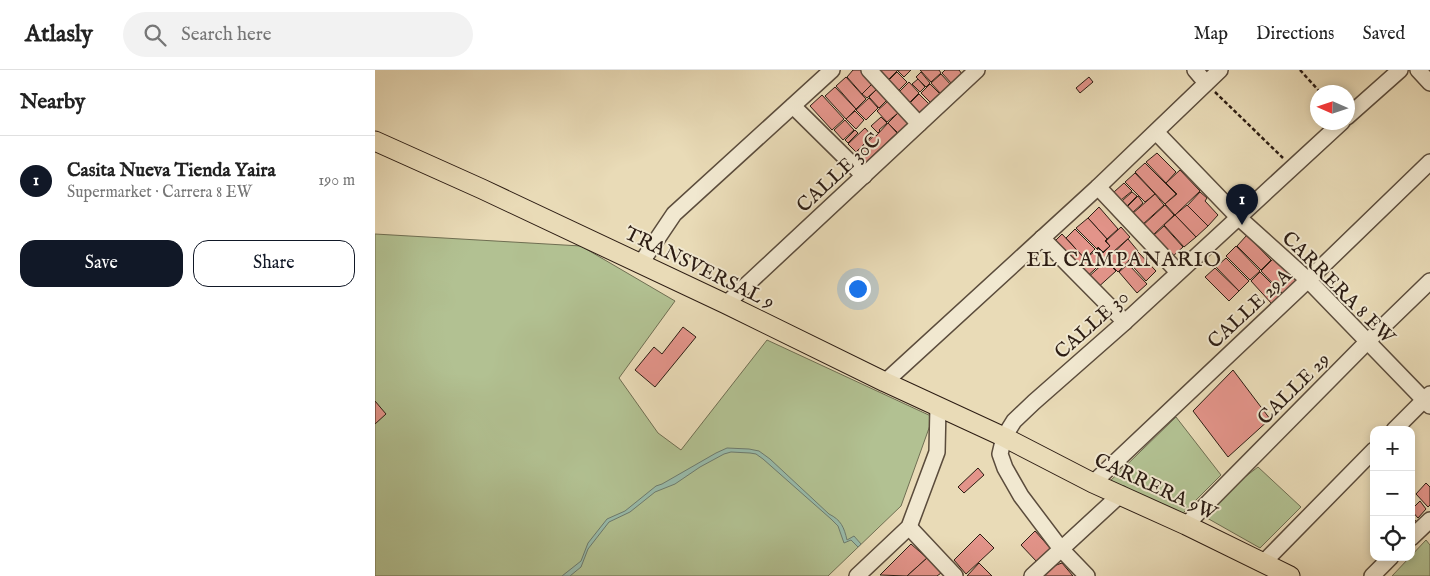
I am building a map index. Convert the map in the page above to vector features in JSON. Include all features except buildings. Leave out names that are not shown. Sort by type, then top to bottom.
[{"type":"main road","name":"TRANSVERSAL 9","points":[[375,141],[641,264],[885,382],[1004,437]]},
{"type":"main road","name":"CARRERA 9W","points":[[1004,437],[1289,576]]},
{"type":"street","points":[[641,264],[675,214],[832,70]]},
{"type":"street","points":[[869,70],[919,124]]},
{"type":"street","points":[[1195,70],[1206,83]]},
{"type":"street","points":[[885,382],[1157,133],[1220,70]]},
{"type":"street","points":[[1355,110],[1400,70]]},
{"type":"street","points":[[1418,70],[1430,83]]},
{"type":"street","name":"CALLE 30C","points":[[726,304],[973,71]]},
{"type":"street","points":[[793,106],[863,176]]},
{"type":"street","name":"CALLE 30","points":[[1004,437],[1014,422],[1034,402],[1125,322],[1177,272],[1333,130]]},
{"type":"street","name":"CARRERA 8 EW","points":[[1157,133],[1238,217],[1308,280],[1367,342],[1428,400]]},
{"type":"street","name":"CALLE 29A","points":[[1093,482],[1308,280],[1430,162]]},
{"type":"street","points":[[1098,187],[1177,272]]},
{"type":"street","points":[[1042,238],[1125,322]]},
{"type":"street","name":"CALLE 29","points":[[1186,525],[1367,342],[1430,282]]},
{"type":"street","points":[[1399,426],[1428,400]]},
{"type":"street","points":[[857,576],[909,527],[937,452],[939,406]]},
{"type":"street","points":[[1004,437],[1000,454],[1005,468],[1021,496],[1061,550],[1087,576]]},
{"type":"street","points":[[1263,563],[1370,454]]},
{"type":"street","points":[[1032,576],[1121,494]]},
{"type":"street","points":[[1415,534],[1430,520]]},
{"type":"street","points":[[909,527],[955,576]]},
{"type":"street","points":[[1372,576],[1387,561]]},
{"type":"path","points":[[1300,70],[1314,85]]},
{"type":"path","points":[[1206,83],[1293,168]]},
{"type":"shaded area","points":[[375,234],[581,246],[675,301],[619,378],[658,433],[681,450],[767,340],[933,417],[901,506],[828,576],[375,576]]},
{"type":"shaded area","points":[[1176,417],[1221,475],[1184,512],[1182,521],[1106,485]]},
{"type":"shaded area","points":[[727,448],[759,451],[839,521],[847,540],[854,536],[861,544],[858,547],[851,540],[844,543],[838,526],[756,454],[731,452],[700,467],[675,484],[655,492],[630,512],[609,522],[588,549],[581,567],[570,576],[562,576],[581,561],[588,543],[607,519],[625,511],[656,486]]},
{"type":"shaded area","points":[[1258,467],[1301,507],[1260,548],[1207,518],[1196,514]]},
{"type":"shaded area","points":[[1426,540],[1430,545],[1430,576],[1392,576],[1406,561],[1415,561],[1415,552]]},
{"type":"place","name":"Casita Nueva Tienda Yaira","points":[[1242,225]]},
{"type":"district","name":"EL CAMPANARIO","points":[[1124,259]]}]
